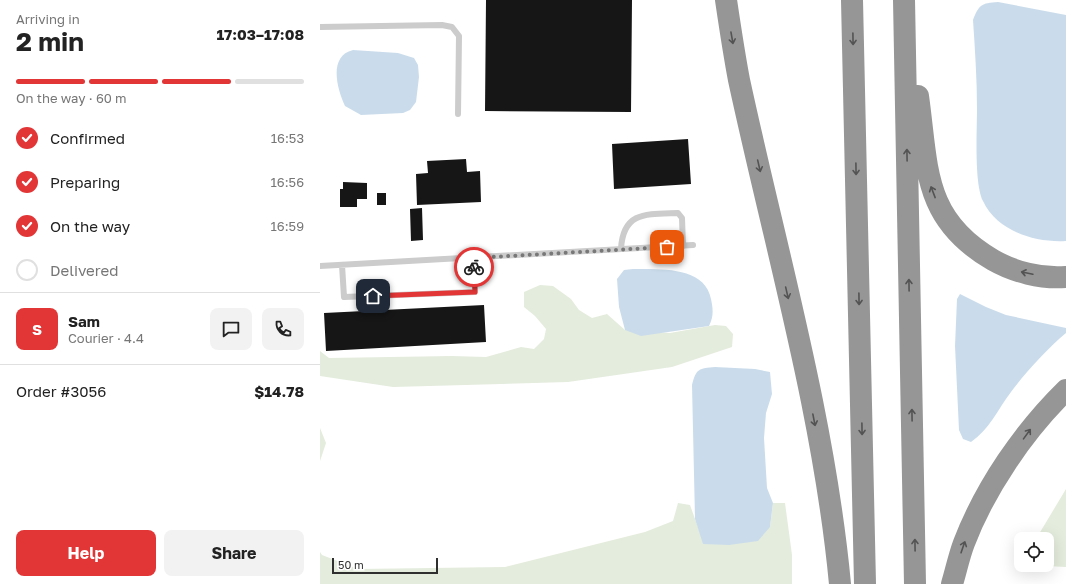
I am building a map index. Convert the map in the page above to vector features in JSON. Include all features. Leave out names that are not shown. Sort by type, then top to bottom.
[{"type":"highway","points":[[726,0],[739,79],[821,451],[836,547],[840,584]]},
{"type":"highway","points":[[852,0],[865,584]]},
{"type":"highway","points":[[904,0],[926,169],[932,190],[942,211],[964,241],[1000,264],[1017,271],[1038,276],[1066,277]]},
{"type":"highway","points":[[904,0],[915,584]]},
{"type":"highway","points":[[952,584],[964,543],[987,496],[1007,462],[1043,413],[1066,390]]},
{"type":"lane","points":[[320,27],[442,25],[452,27],[459,36],[458,114]]},
{"type":"lane","points":[[621,249],[626,225],[635,217],[671,213],[678,213],[682,218],[683,246]]},
{"type":"lane","points":[[320,266],[693,245]]},
{"type":"lane","points":[[342,265],[344,297],[475,292],[474,258]]},
{"type":"green space","points":[[540,285],[553,286],[571,299],[579,310],[592,318],[607,314],[625,330],[670,333],[715,325],[726,326],[733,334],[732,347],[672,367],[568,382],[393,387],[320,376],[320,351],[329,358],[452,356],[486,357],[521,347],[534,349],[544,339],[546,329],[535,316],[524,307],[524,292]]},
{"type":"green space","points":[[320,428],[326,443],[320,461]]},
{"type":"green space","points":[[1066,489],[1066,567],[1054,566],[1054,532],[1040,532]]},
{"type":"green space","points":[[678,503],[690,505],[704,544],[770,527],[773,503],[785,503],[792,555],[792,584],[320,584],[320,552],[322,555],[358,569],[505,567],[645,532],[673,521]]},
{"type":"water","points":[[998,2],[1066,15],[1066,241],[1042,240],[1018,233],[1007,227],[989,211],[980,193],[977,170],[977,87],[973,20],[981,6],[988,3]]},
{"type":"water","points":[[353,50],[398,53],[414,58],[418,65],[419,77],[416,102],[410,110],[403,113],[361,115],[345,106],[337,82],[337,66],[345,53]]},
{"type":"water","points":[[624,270],[668,270],[691,275],[700,280],[707,288],[711,299],[713,312],[709,326],[641,336],[625,330],[619,307],[617,279]]},
{"type":"water","points":[[960,294],[1006,315],[1066,328],[1066,333],[1030,369],[1011,392],[983,432],[971,442],[963,439],[959,430],[955,346],[957,299]]},
{"type":"water","points":[[715,367],[755,369],[770,372],[772,394],[766,413],[764,438],[767,488],[773,503],[770,527],[758,541],[729,545],[703,544],[695,519],[692,385],[699,370]]},
{"type":"building","points":[[486,0],[632,0],[631,112],[485,111]]},
{"type":"building","points":[[688,139],[691,184],[614,189],[612,144]]},
{"type":"building","points":[[466,159],[467,172],[480,171],[481,202],[417,205],[416,174],[428,173],[427,161]]},
{"type":"building","points":[[343,182],[367,183],[367,199],[357,199],[357,207],[340,207],[340,189],[343,189]]},
{"type":"building","points":[[377,193],[386,193],[386,205],[377,205]]},
{"type":"building","points":[[422,208],[423,240],[411,241],[410,209]]},
{"type":"building","points":[[484,305],[486,342],[326,351],[324,313]]},
{"type":"way so far","points":[[474,267],[474,258],[667,247]]},
{"type":"route","points":[[373,296],[475,292],[474,267]]}]
